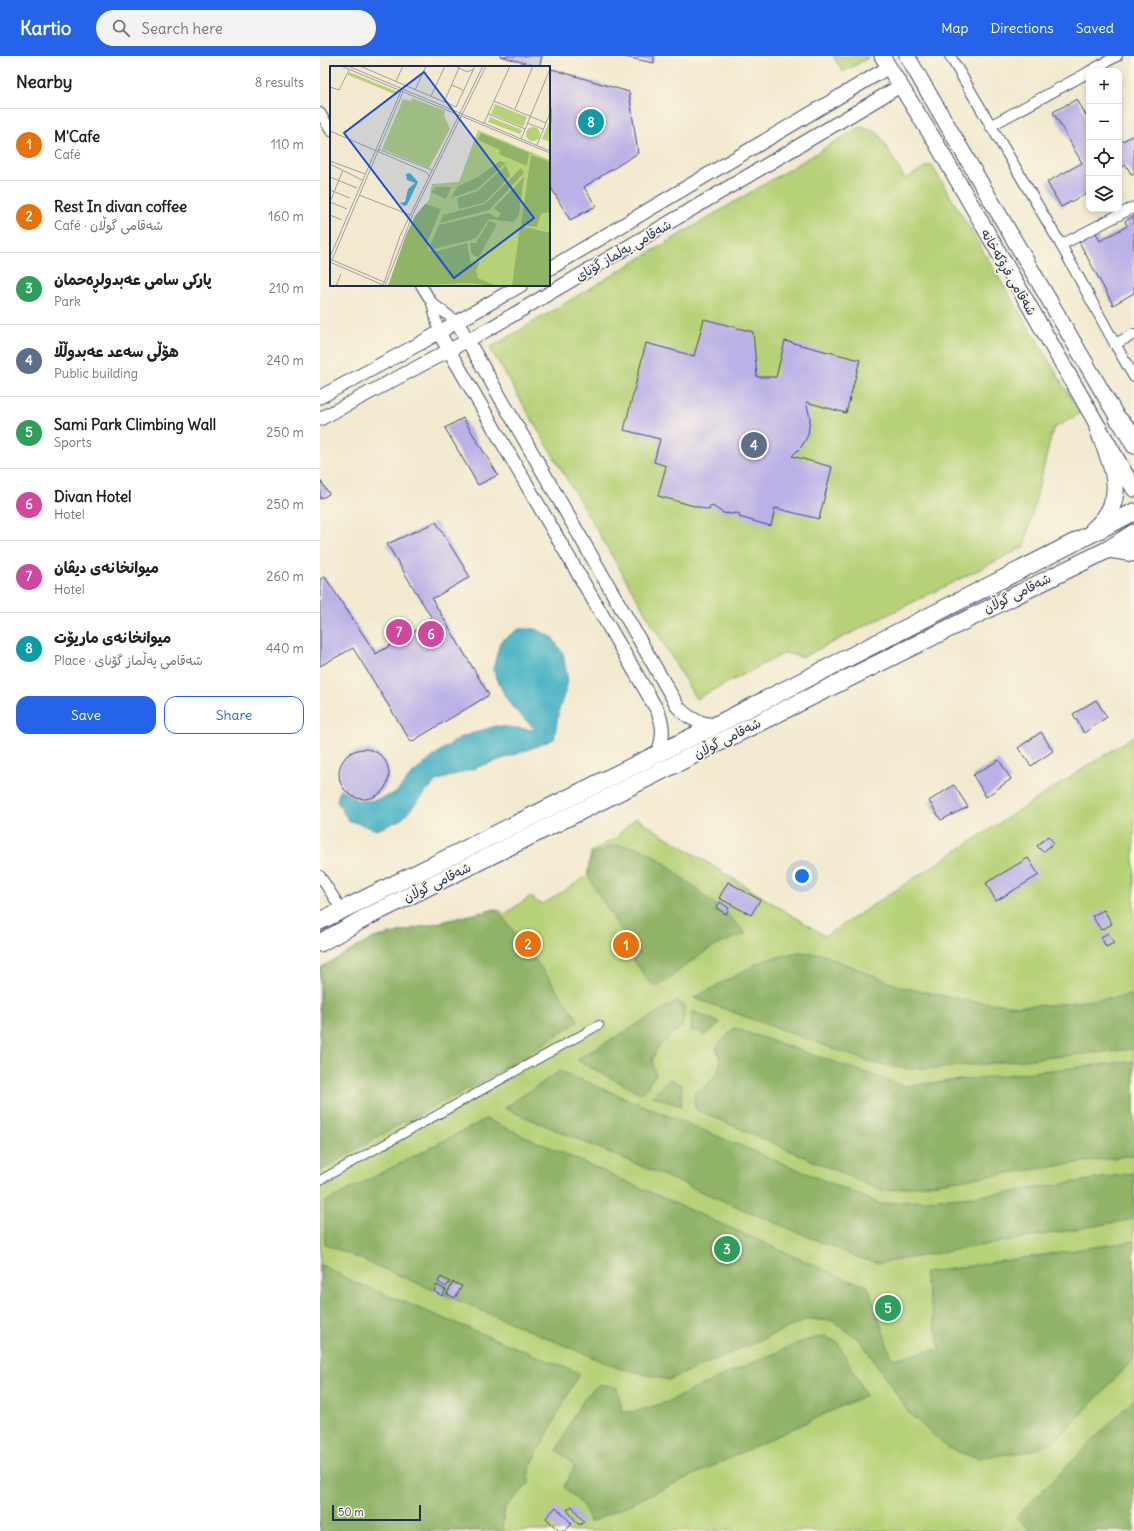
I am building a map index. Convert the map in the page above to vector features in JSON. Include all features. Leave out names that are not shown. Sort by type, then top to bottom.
[{"type":"main road","name":"شەقامی فڕۆکەخانە","points":[[907,56],[1134,446]]},
{"type":"main road","name":"شەقامی فڕۆکەخانە","points":[[885,62],[936,143],[1134,489]]},
{"type":"main road","points":[[1118,419],[1134,435]]},
{"type":"main road","points":[[1081,539],[1102,522],[1111,508],[1116,493],[1113,470],[1098,428]]},
{"type":"main road","name":"شەقامی گوڵان","points":[[320,921],[658,752],[716,725],[1134,512]]},
{"type":"main road","name":"شەقامی گوڵان","points":[[320,943],[367,917],[1109,549],[1134,533]]},
{"type":"main road","points":[[1109,549],[1134,553]]},
{"type":"main road","points":[[493,835],[500,851]]},
{"type":"street","points":[[950,56],[990,126],[1062,245],[1134,377]]},
{"type":"street","points":[[1095,68],[1117,56]]},
{"type":"street","name":"شەقامی یەڵماز گۆنای","points":[[550,268],[885,62]]},
{"type":"street","points":[[990,126],[1086,73]]},
{"type":"street","name":"شەقامی یەڵماز گۆنای","points":[[320,419],[468,340],[717,196],[900,86]]},
{"type":"street","points":[[320,113],[330,129]]},
{"type":"street","points":[[1062,245],[1134,207]]},
{"type":"street","points":[[422,286],[432,303],[439,333],[657,710],[661,718],[663,733],[662,744],[658,752]]},
{"type":"street","points":[[320,397],[439,333],[519,286]]},
{"type":"street","points":[[432,303],[457,322],[468,340],[674,700],[684,714],[691,719],[716,725]]},
{"type":"street","points":[[1115,344],[1134,334]]},
{"type":"street","points":[[657,710],[661,713],[670,713],[674,709],[674,700]]},
{"type":"street","points":[[320,876],[342,910]]},
{"type":"street","points":[[320,1180],[598,1025]]},
{"type":"green space","points":[[833,56],[867,56],[868,58],[843,72]]},
{"type":"green space","points":[[860,127],[877,131],[905,179],[931,164],[1080,413],[1053,429],[1024,547],[803,657],[785,653],[696,699],[490,348]]},
{"type":"green space","points":[[1134,736],[1134,1531],[320,1531],[320,968],[374,938],[496,909],[505,914],[531,896],[537,902],[543,904],[587,876],[591,852],[614,839],[636,818],[825,936]]},
{"type":"green space","points":[[615,845],[635,847],[654,855],[730,917],[746,934],[705,952],[660,984],[655,986],[649,982],[633,959],[640,953],[629,936],[620,929],[589,877],[589,865],[592,854]]},
{"type":"green space","points":[[496,909],[530,952],[579,1021],[493,1076],[398,1125],[320,1171],[320,968],[374,938]]},
{"type":"green space","points":[[797,952],[821,954],[901,987],[970,1001],[1018,1006],[1051,1005],[1134,995],[1134,1049],[941,1068],[907,1069],[873,1063],[694,998],[762,961]]},
{"type":"green space","points":[[677,1001],[685,1006],[682,1027],[657,1049],[652,1060],[656,1074],[642,1094],[580,1062],[578,1059]]},
{"type":"green space","points":[[692,1011],[720,1023],[704,1036],[698,1031],[691,1031]]},
{"type":"green space","points":[[734,1028],[905,1086],[1134,1061],[1134,1155],[882,1191],[695,1109],[694,1092],[708,1084],[715,1077],[720,1062],[716,1047]]},
{"type":"green space","points":[[560,1071],[881,1204],[1006,1193],[1134,1173],[1134,1219],[881,1263],[861,1259],[504,1108]]},
{"type":"green space","points":[[670,1079],[682,1085],[681,1106],[652,1096]]},
{"type":"green space","points":[[486,1119],[847,1280],[868,1286],[892,1359],[940,1349],[924,1273],[1134,1241],[1134,1359],[1055,1441],[1031,1451],[977,1458],[948,1448],[909,1413],[861,1341],[833,1321],[808,1319],[669,1380],[618,1368],[325,1244],[325,1202]]},
{"type":"green space","points":[[320,1264],[349,1280],[579,1373],[529,1469],[529,1484],[505,1507],[502,1528],[505,1531],[320,1531]]},
{"type":"green space","points":[[825,1336],[838,1343],[866,1395],[589,1523],[587,1512],[584,1507],[564,1487],[575,1466],[557,1450],[580,1405],[600,1384],[617,1388],[622,1411],[634,1412],[667,1402],[803,1341]]},
{"type":"green space","points":[[1134,1399],[1134,1531],[1031,1531],[1016,1517]]},
{"type":"water","points":[[519,629],[536,629],[552,637],[563,654],[568,682],[559,710],[554,739],[517,754],[436,781],[402,819],[377,830],[348,820],[337,801],[340,789],[358,801],[376,800],[396,793],[410,776],[439,752],[461,737],[496,726],[536,730],[515,710],[506,698],[493,670],[500,642]]},
{"type":"building","points":[[500,56],[542,56],[539,66]]},
{"type":"building","points":[[654,56],[654,63],[625,57]]},
{"type":"building","points":[[552,69],[629,92],[638,153],[584,187],[596,206],[570,220],[550,186],[550,76]]},
{"type":"building","points":[[1077,99],[1086,116],[1086,194],[1061,207],[1047,182],[1082,163],[1053,112]]},
{"type":"building","points":[[1134,135],[1134,173],[1131,174],[1126,165],[1122,167],[1122,141]]},
{"type":"building","points":[[1134,216],[1134,293],[1113,305],[1078,240],[1095,231],[1100,241],[1127,226],[1125,221]]},
{"type":"building","points":[[704,319],[753,332],[757,377],[776,377],[785,341],[860,360],[846,413],[806,402],[810,418],[808,435],[802,446],[792,456],[832,467],[819,519],[775,508],[771,526],[739,517],[740,514],[723,513],[714,507],[710,506],[709,510],[658,496],[666,466],[654,462],[660,439],[624,430],[646,343],[694,356]]},
{"type":"building","points":[[463,418],[498,475],[478,485],[445,428]]},
{"type":"building","points":[[320,480],[329,494],[320,499]]},
{"type":"building","points":[[436,522],[470,577],[432,599],[489,695],[411,742],[353,648],[320,666],[320,579],[325,577],[376,654],[433,620],[387,544]]},
{"type":"building","points":[[1096,700],[1107,717],[1084,733],[1073,714]]},
{"type":"building","points":[[1041,732],[1053,751],[1031,766],[1018,748]]},
{"type":"building","points":[[359,749],[369,749],[382,756],[389,769],[389,779],[382,792],[369,799],[359,799],[350,795],[343,788],[339,779],[339,769],[343,760],[350,753]]},
{"type":"building","points":[[999,760],[1011,779],[986,797],[973,775]]},
{"type":"building","points":[[954,785],[968,807],[941,820],[929,801]]},
{"type":"building","points":[[1048,836],[1054,843],[1043,852],[1037,846]]},
{"type":"building","points":[[1028,858],[1039,875],[996,901],[986,883]]},
{"type":"building","points":[[728,882],[760,900],[751,915],[719,898]]},
{"type":"building","points":[[720,902],[729,908],[726,914],[716,908]]},
{"type":"building","points":[[1104,910],[1112,924],[1101,930],[1092,916]]},
{"type":"building","points":[[1108,933],[1114,943],[1106,947],[1101,937]]},
{"type":"building","points":[[527,936],[535,948],[530,952],[521,940]]},
{"type":"building","points":[[441,1277],[450,1282],[446,1287],[438,1282]]},
{"type":"building","points":[[453,1282],[462,1286],[455,1298],[447,1294]]},
{"type":"building","points":[[437,1285],[446,1290],[442,1296],[434,1291]]},
{"type":"building","points":[[572,1506],[584,1522],[579,1525],[567,1510]]},
{"type":"building","points":[[556,1507],[572,1524],[565,1531],[559,1531],[546,1518]]},
{"type":"place","name":"میوانخانەی ماریۆت","points":[[591,122]]},
{"type":"place","name":"ھۆڵی سەعد عەبدوڵڵا","points":[[754,445]]},
{"type":"place","name":"میوانخانەی دیڤان","points":[[399,632]]},
{"type":"place","name":"Divan Hotel","points":[[431,634]]},
{"type":"place","name":"Rest In divan coffee","points":[[528,944]]},
{"type":"place","name":"M'Cafe","points":[[626,945]]},
{"type":"place","name":"پارکی سامی عەبدولڕەحمان","points":[[727,1249]]},
{"type":"place","name":"Sami Park Climbing Wall","points":[[888,1308]]}]
